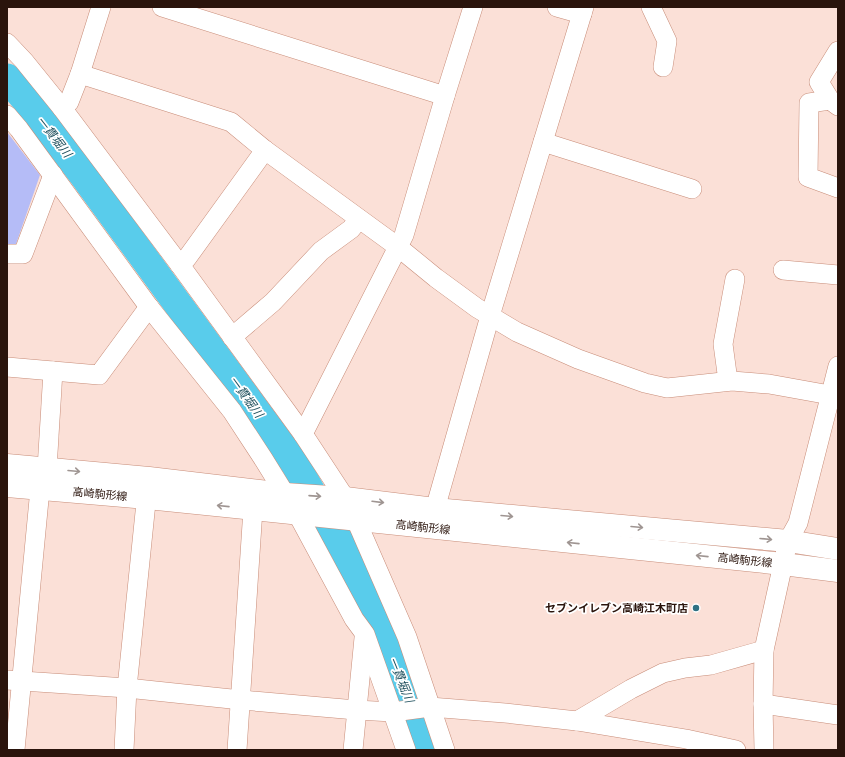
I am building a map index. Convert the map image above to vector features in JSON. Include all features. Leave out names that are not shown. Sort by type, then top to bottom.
[{"type":"main road","name":"高崎駒形線","points":[[7,466],[44,479],[148,488],[288,494],[342,498],[435,509],[788,541],[838,549]]},
{"type":"main road","name":"高崎駒形線","points":[[7,486],[44,479]]},
{"type":"main road","name":"高崎駒形線","points":[[148,488],[253,509],[301,515],[783,564],[838,571]]},
{"type":"street","points":[[62,108],[69,102],[80,74],[101,7]]},
{"type":"street","points":[[162,7],[445,96]]},
{"type":"street","points":[[303,434],[404,235],[473,7]]},
{"type":"street","points":[[435,509],[490,316],[583,11],[557,7]]},
{"type":"street","points":[[651,7],[667,41],[663,67]]},
{"type":"street","points":[[7,43],[24,61],[62,108],[180,265],[303,434],[342,498]]},
{"type":"street","points":[[834,103],[818,82],[838,51]]},
{"type":"street","points":[[80,74],[231,122],[265,150],[398,247],[436,278],[477,308],[517,332],[539,343],[578,359],[645,383],[667,388],[728,381],[769,384],[834,397]]},
{"type":"street","points":[[834,103],[809,103],[808,177],[838,188]]},
{"type":"street","points":[[7,115],[19,129],[149,307],[232,411],[288,494]]},
{"type":"street","points":[[543,142],[692,189]]},
{"type":"street","points":[[180,265],[187,258],[265,150]]},
{"type":"street","points":[[7,254],[23,254],[53,175]]},
{"type":"street","points":[[232,337],[273,302],[321,251],[351,229],[359,219]]},
{"type":"street","points":[[783,270],[838,275]]},
{"type":"street","points":[[728,381],[723,344],[734,279]]},
{"type":"street","points":[[7,367],[99,375],[149,307]]},
{"type":"street","points":[[764,750],[764,650],[788,541],[798,523],[834,397],[838,366]]},
{"type":"street","points":[[15,750],[14,680],[44,479],[53,371]]},
{"type":"street","points":[[124,750],[127,688],[148,488]]},
{"type":"street","points":[[237,750],[253,509]]},
{"type":"street","points":[[301,515],[354,619],[365,634],[406,750]]},
{"type":"street","points":[[353,520],[407,637],[445,750]]},
{"type":"street","points":[[353,750],[365,634]]},
{"type":"street","points":[[577,721],[631,689],[663,673],[685,668],[711,665],[764,650]]},
{"type":"street","points":[[14,680],[127,688],[356,710],[393,712],[430,707],[505,713],[577,721],[736,750]]},
{"type":"street","points":[[763,704],[838,715]]},
{"type":"shaded area","points":[[7,132],[40,175],[15,247],[7,246]]},
{"type":"waterway","name":"一貫堀川","points":[[7,78],[26,100],[84,176],[295,464],[345,551],[381,631],[429,750]]},
{"type":"place","name":"セブンイレブン高崎江木町店","points":[[696,608]]}]
